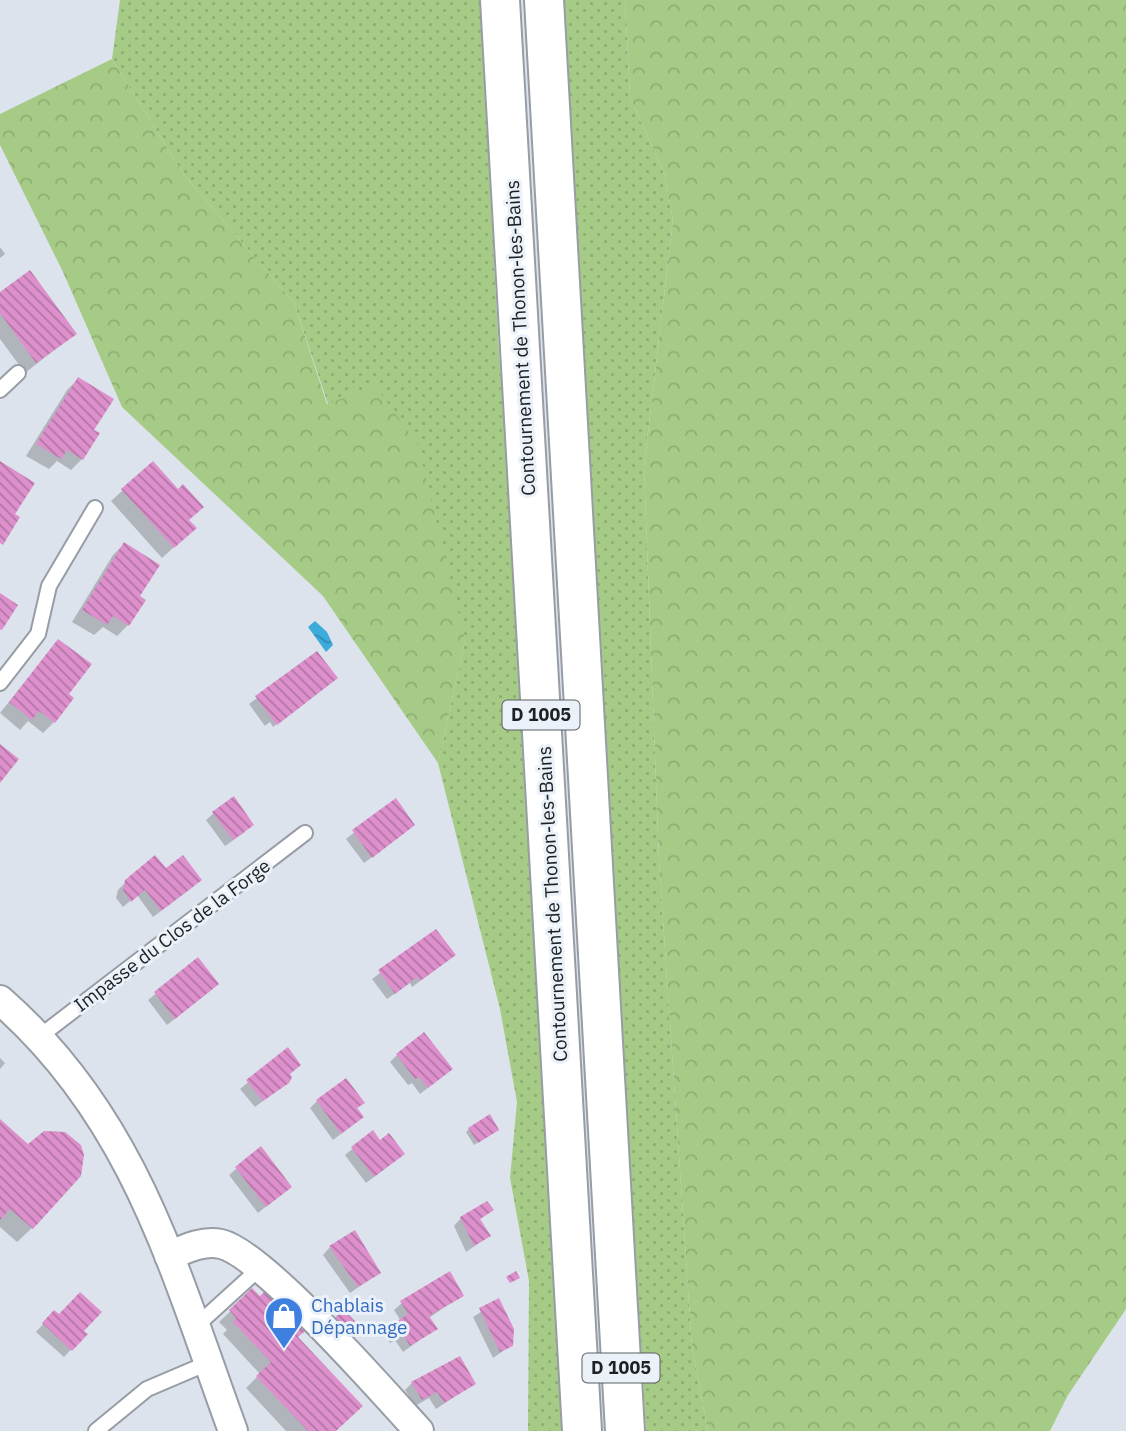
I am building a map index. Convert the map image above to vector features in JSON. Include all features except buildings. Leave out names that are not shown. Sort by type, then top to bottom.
[{"type":"highway","name":"Contournement de Thonon-les-Bains","points":[[500,0],[582,1431]]},
{"type":"highway","name":"D 1005","points":[[544,0],[625,1431]]},
{"type":"street","points":[[0,1000],[39,1037],[78,1084],[114,1136],[148,1201],[233,1431]]},
{"type":"street","points":[[169,1256],[201,1244],[222,1244],[245,1256],[378,1386],[419,1431]]},
{"type":"lane","points":[[0,390],[18,373]]},
{"type":"lane","points":[[0,683],[42,626],[48,586],[96,508]]},
{"type":"lane","name":"Impasse du Clos de la Forge","points":[[39,1037],[304,833]]},
{"type":"lane","points":[[195,1327],[260,1268]]},
{"type":"lane","points":[[96,1431],[147,1389],[208,1363]]},
{"type":"green space","points":[[120,0],[480,0],[499,353],[524,680],[566,1431],[528,1431],[529,1281],[510,1178],[517,1102],[500,1009],[438,763],[465,640],[328,404],[294,303],[184,175],[112,59]]},
{"type":"green space","points":[[560,0],[625,0],[630,97],[664,173],[673,220],[644,467],[659,861],[692,1348],[708,1431],[646,1431]]},
{"type":"green space","points":[[625,0],[1126,0],[1126,1309],[1068,1395],[1050,1431],[708,1431],[692,1348],[659,861],[644,467],[673,220],[664,173],[630,97]]},
{"type":"green space","points":[[112,59],[184,175],[294,303],[327,404],[375,386],[418,445],[465,640],[438,763],[323,596],[122,407],[63,272],[0,145],[0,114]]},
{"type":"water","points":[[315,621],[327,632],[333,645],[326,652],[308,627]]},
{"type":"place","name":"Chablais Dépannage","points":[[284,1350]]}]
